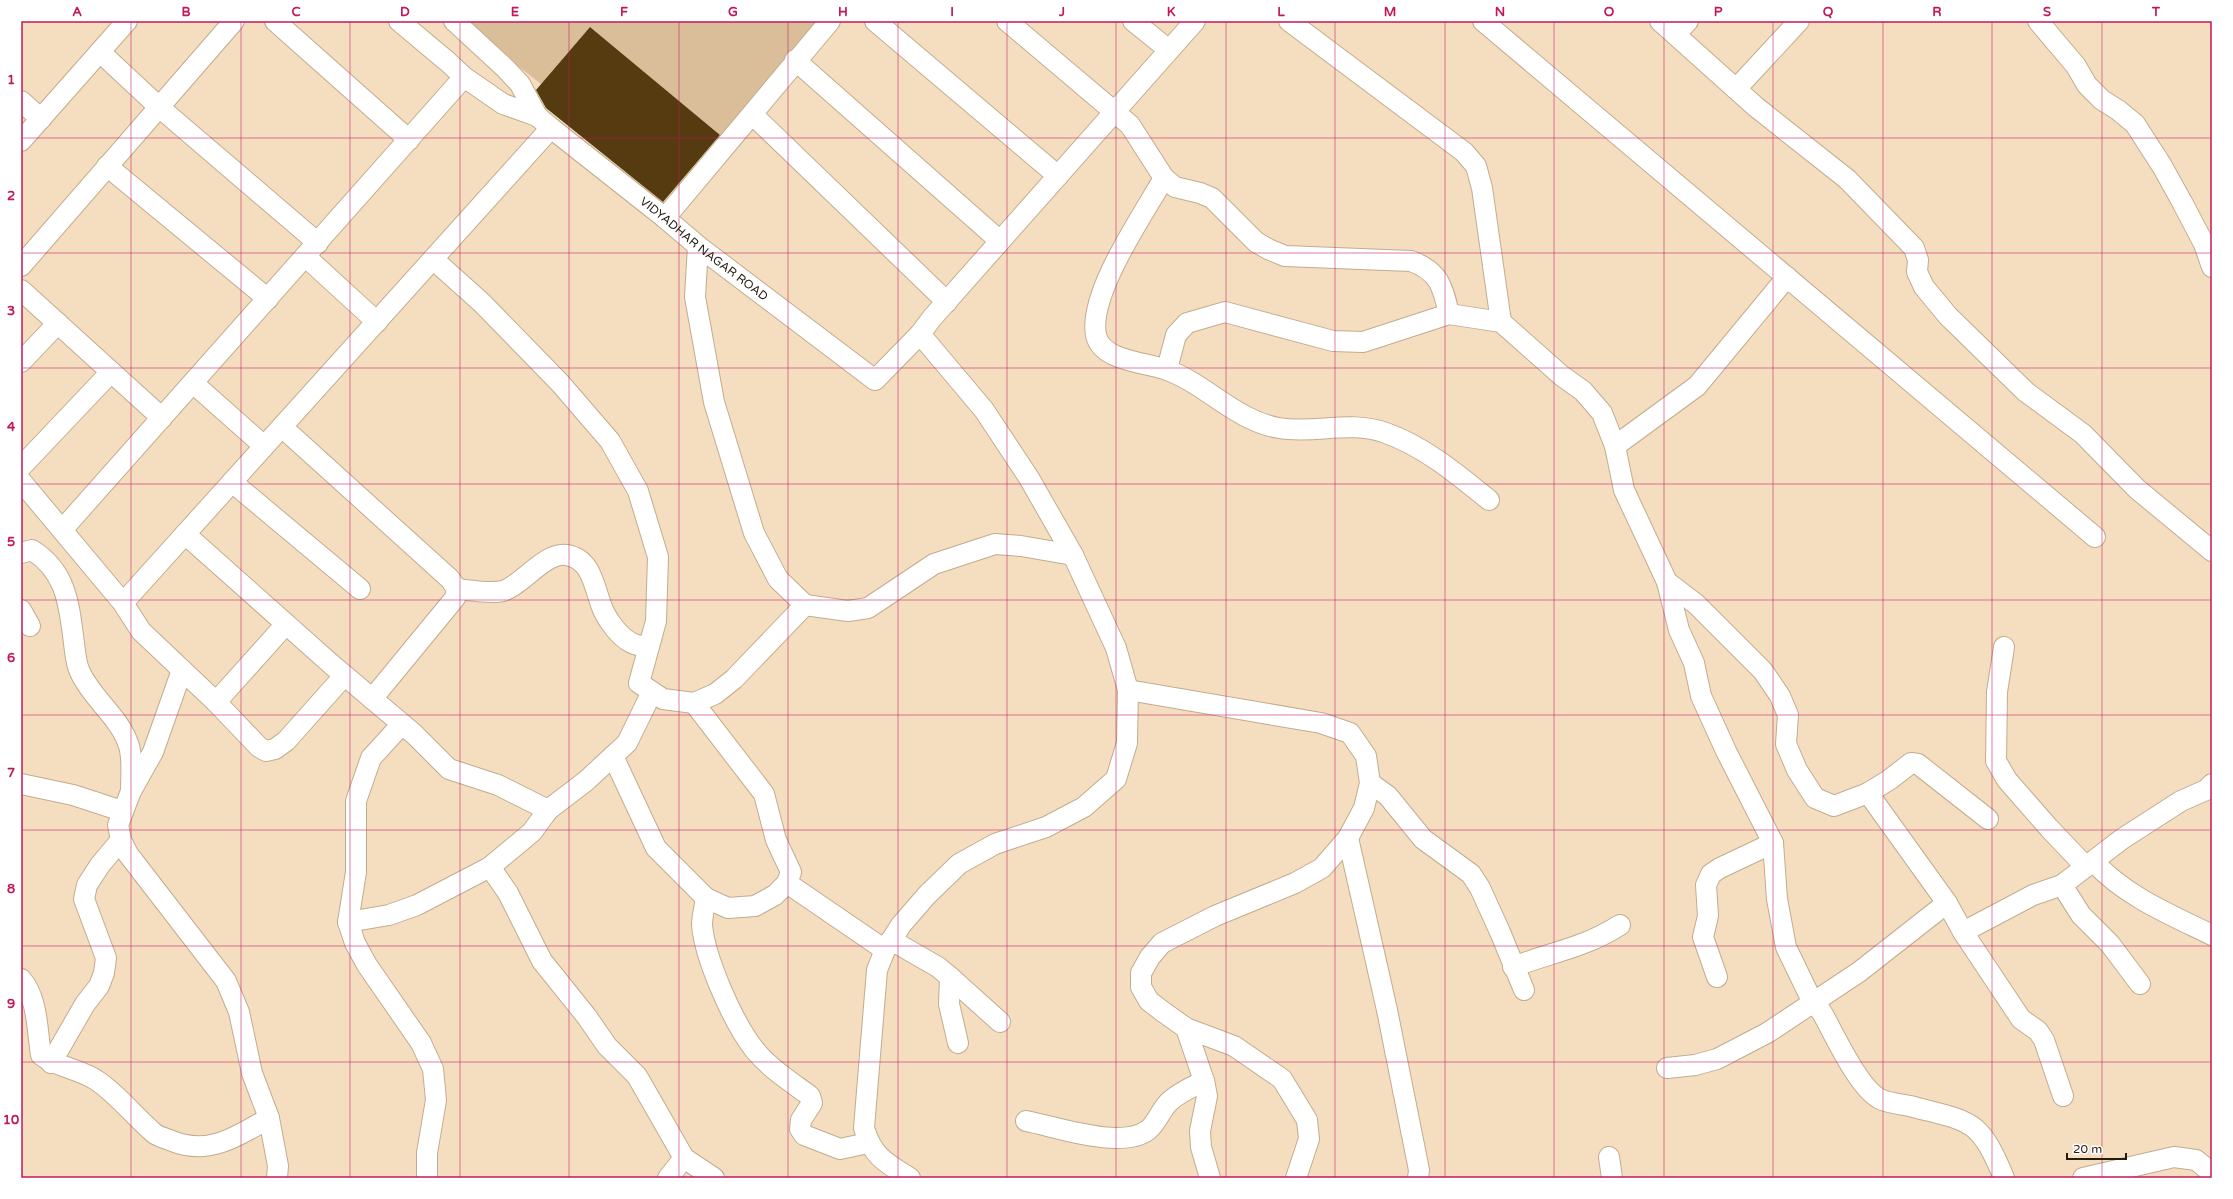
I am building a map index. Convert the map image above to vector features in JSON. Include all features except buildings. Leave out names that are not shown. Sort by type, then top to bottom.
[{"type":"street","points":[[21,141],[127,21]]},
{"type":"street","points":[[21,266],[234,21]]},
{"type":"street","points":[[275,21],[409,140]]},
{"type":"street","name":"VIDYADHAR NAGAR ROAD","points":[[399,21],[464,77],[502,104],[544,122],[666,218],[698,246],[875,380],[920,334]]},
{"type":"street","name":"VIDYADHAR NAGAR ROAD","points":[[454,21],[520,84],[544,122]]},
{"type":"street","points":[[666,218],[753,115],[795,60],[830,21]]},
{"type":"street","points":[[875,21],[1058,176]]},
{"type":"street","points":[[1007,21],[1130,125],[1164,178],[1175,187],[1200,192],[1212,198],[1256,242],[1285,256],[1411,262],[1425,266],[1436,277],[1444,290],[1449,314]]},
{"type":"street","points":[[1133,21],[1169,50]]},
{"type":"street","points":[[910,1178],[884,1162],[868,1143],[864,1128],[866,1098],[871,1066],[878,970],[888,945],[901,925],[927,895],[960,864],[996,844],[1046,827],[1084,807],[1116,779],[1127,743],[1128,690],[1116,648],[1073,555],[1029,478],[984,410],[920,334],[1194,21]]},
{"type":"street","points":[[1289,21],[1464,152],[1476,166],[1482,188],[1489,226],[1501,322]]},
{"type":"street","points":[[1483,21],[2096,537]]},
{"type":"street","points":[[1660,21],[1682,28],[1736,89],[1756,107],[1847,179],[1914,248],[1918,260],[1917,272],[1924,287],[1948,316],[2026,392],[2084,434],[2137,489],[2212,551]]},
{"type":"street","points":[[1736,89],[1799,21]]},
{"type":"street","points":[[2041,22],[2076,66],[2087,85],[2102,100],[2118,110],[2135,124],[2162,166],[2204,244],[2212,267]]},
{"type":"street","points":[[100,52],[312,250],[376,322]]},
{"type":"street","points":[[795,60],[1000,242]]},
{"type":"street","points":[[62,530],[464,77]]},
{"type":"street","points":[[21,101],[41,119]]},
{"type":"street","points":[[753,115],[947,302]]},
{"type":"street","points":[[123,603],[433,259],[544,122]]},
{"type":"street","points":[[107,166],[268,299]]},
{"type":"street","points":[[1164,178],[1108,278],[1098,301],[1095,317],[1096,335],[1100,346],[1110,354],[1167,370],[1187,379],[1242,414],[1263,424],[1302,430],[1355,426],[1385,432],[1412,445],[1446,465],[1489,500]]},
{"type":"street","points":[[698,246],[695,296],[714,402],[754,533],[778,579],[805,606],[848,611],[868,608],[934,564],[995,544],[1021,546],[1073,555]]},
{"type":"street","points":[[433,259],[482,303],[560,383],[610,441],[638,491],[658,557],[656,621],[647,647],[639,683],[663,699],[694,703],[715,694],[734,679],[805,606]]},
{"type":"street","points":[[1616,446],[1697,386],[1787,277]]},
{"type":"street","points":[[21,290],[162,418]]},
{"type":"street","points":[[1167,370],[1176,335],[1187,322],[1225,312],[1333,342],[1363,342],[1449,314],[1501,322],[1562,376],[1583,391],[1602,413],[1616,446],[1624,490],[1667,582],[1680,630],[1694,663],[1701,696],[1773,842],[1777,899],[1786,947],[1813,1003],[1821,1011],[1864,1086],[1880,1099],[1966,1121],[1981,1132],[1992,1148],[2004,1178]]},
{"type":"street","points":[[21,362],[58,323]]},
{"type":"street","points":[[21,467],[111,372]]},
{"type":"street","points":[[193,383],[264,446]]},
{"type":"street","points":[[282,426],[450,579],[457,589],[455,598],[372,699]]},
{"type":"street","points":[[21,481],[123,603],[141,631],[216,702],[259,747],[266,751],[275,749],[286,741],[344,676]]},
{"type":"street","points":[[232,482],[360,589]]},
{"type":"street","points":[[185,534],[344,676],[402,724],[449,769],[498,785],[548,810]]},
{"type":"street","points":[[21,553],[32,550],[43,557],[60,578],[68,601],[79,672],[93,695],[117,722],[129,746],[131,791]]},
{"type":"street","points":[[457,589],[494,592],[504,591],[553,557],[564,554],[578,558],[590,571],[604,613],[617,630],[630,642],[647,647]]},
{"type":"street","points":[[1667,582],[1696,604],[1763,671],[1780,696],[1788,715],[1786,744],[1797,770],[1815,798],[1834,806],[1868,793],[1889,780],[1911,763],[1918,764],[1988,819]]},
{"type":"street","points":[[216,702],[286,624]]},
{"type":"street","points":[[2004,647],[1997,692],[1996,761],[2012,785],[2090,864],[2127,890],[2157,908],[2212,935]]},
{"type":"street","points":[[182,670],[153,752],[131,791],[122,811],[118,825],[121,840],[128,854],[226,981],[239,1012],[252,1073],[269,1118],[278,1166],[277,1178]]},
{"type":"street","points":[[1128,690],[1321,723],[1350,733],[1366,756],[1370,783],[1364,808],[1348,838],[1322,868],[1295,883],[1215,916],[1162,943],[1150,957],[1141,973],[1141,987],[1149,1001],[1186,1028],[1234,1046],[1282,1079],[1307,1120],[1308,1139],[1296,1178]]},
{"type":"street","points":[[348,922],[389,914],[417,905],[490,867],[532,832],[548,810],[586,781],[627,743],[652,692]]},
{"type":"street","points":[[612,756],[656,848],[706,898],[728,908],[755,906],[775,895],[787,883],[791,872],[776,840],[764,794],[694,703]]},
{"type":"street","points":[[402,724],[370,758],[356,801],[356,872],[348,922],[355,943],[367,965],[421,1043],[433,1069],[436,1100],[426,1154],[426,1178]]},
{"type":"street","points":[[1370,783],[1396,805],[1423,839],[1471,874],[1480,888],[1524,990]]},
{"type":"street","points":[[21,784],[73,795],[122,811]]},
{"type":"street","points":[[1963,932],[2033,895],[2062,885],[2122,839],[2181,801],[2206,790],[2212,784]]},
{"type":"street","points":[[1868,793],[1947,902],[1963,932],[2021,1019],[2038,1031],[2044,1040],[2063,1096]]},
{"type":"street","points":[[1348,838],[1411,1122],[1419,1170],[1418,1178]]},
{"type":"street","points":[[51,1063],[84,1004],[98,986],[104,973],[106,958],[84,899],[87,885],[121,840]]},
{"type":"street","points":[[1717,978],[1703,937],[1708,916],[1706,885],[1711,874],[1720,868],[1773,842]]},
{"type":"street","points":[[490,867],[508,893],[542,961],[607,1046],[637,1076],[684,1158],[714,1178]]},
{"type":"street","points":[[787,883],[888,945],[938,967],[1000,1022]]},
{"type":"street","points":[[2062,885],[2081,915],[2110,944],[2140,984]]},
{"type":"street","points":[[706,898],[702,924],[716,974],[729,1006],[754,1050],[810,1096],[812,1103],[801,1120],[800,1129],[804,1135],[840,1149],[868,1143]]},
{"type":"street","points":[[1667,1068],[1695,1065],[1717,1059],[1750,1043],[1859,972],[1947,902]]},
{"type":"street","points":[[1513,967],[1539,957],[1580,946],[1602,937],[1620,924]]},
{"type":"street","points":[[950,977],[949,1004],[958,1043]]},
{"type":"street","points":[[21,978],[26,984],[35,1007],[41,1054],[51,1063],[97,1080],[118,1096],[156,1135],[183,1146],[206,1146],[226,1142],[269,1118]]},
{"type":"street","points":[[1186,1028],[1204,1081],[1206,1096],[1200,1131],[1201,1146],[1210,1178]]},
{"type":"street","points":[[1026,1121],[1108,1138],[1127,1139],[1149,1130],[1170,1101],[1186,1090],[1204,1081]]},
{"type":"street","points":[[1609,1157],[1612,1178]]},
{"type":"street","points":[[2083,1178],[2174,1157],[2196,1160],[2212,1174]]},
{"type":"street","points":[[668,1178],[684,1158]]},
{"type":"shaded area","points":[[461,21],[824,21],[725,139],[590,27],[541,84]]}]
